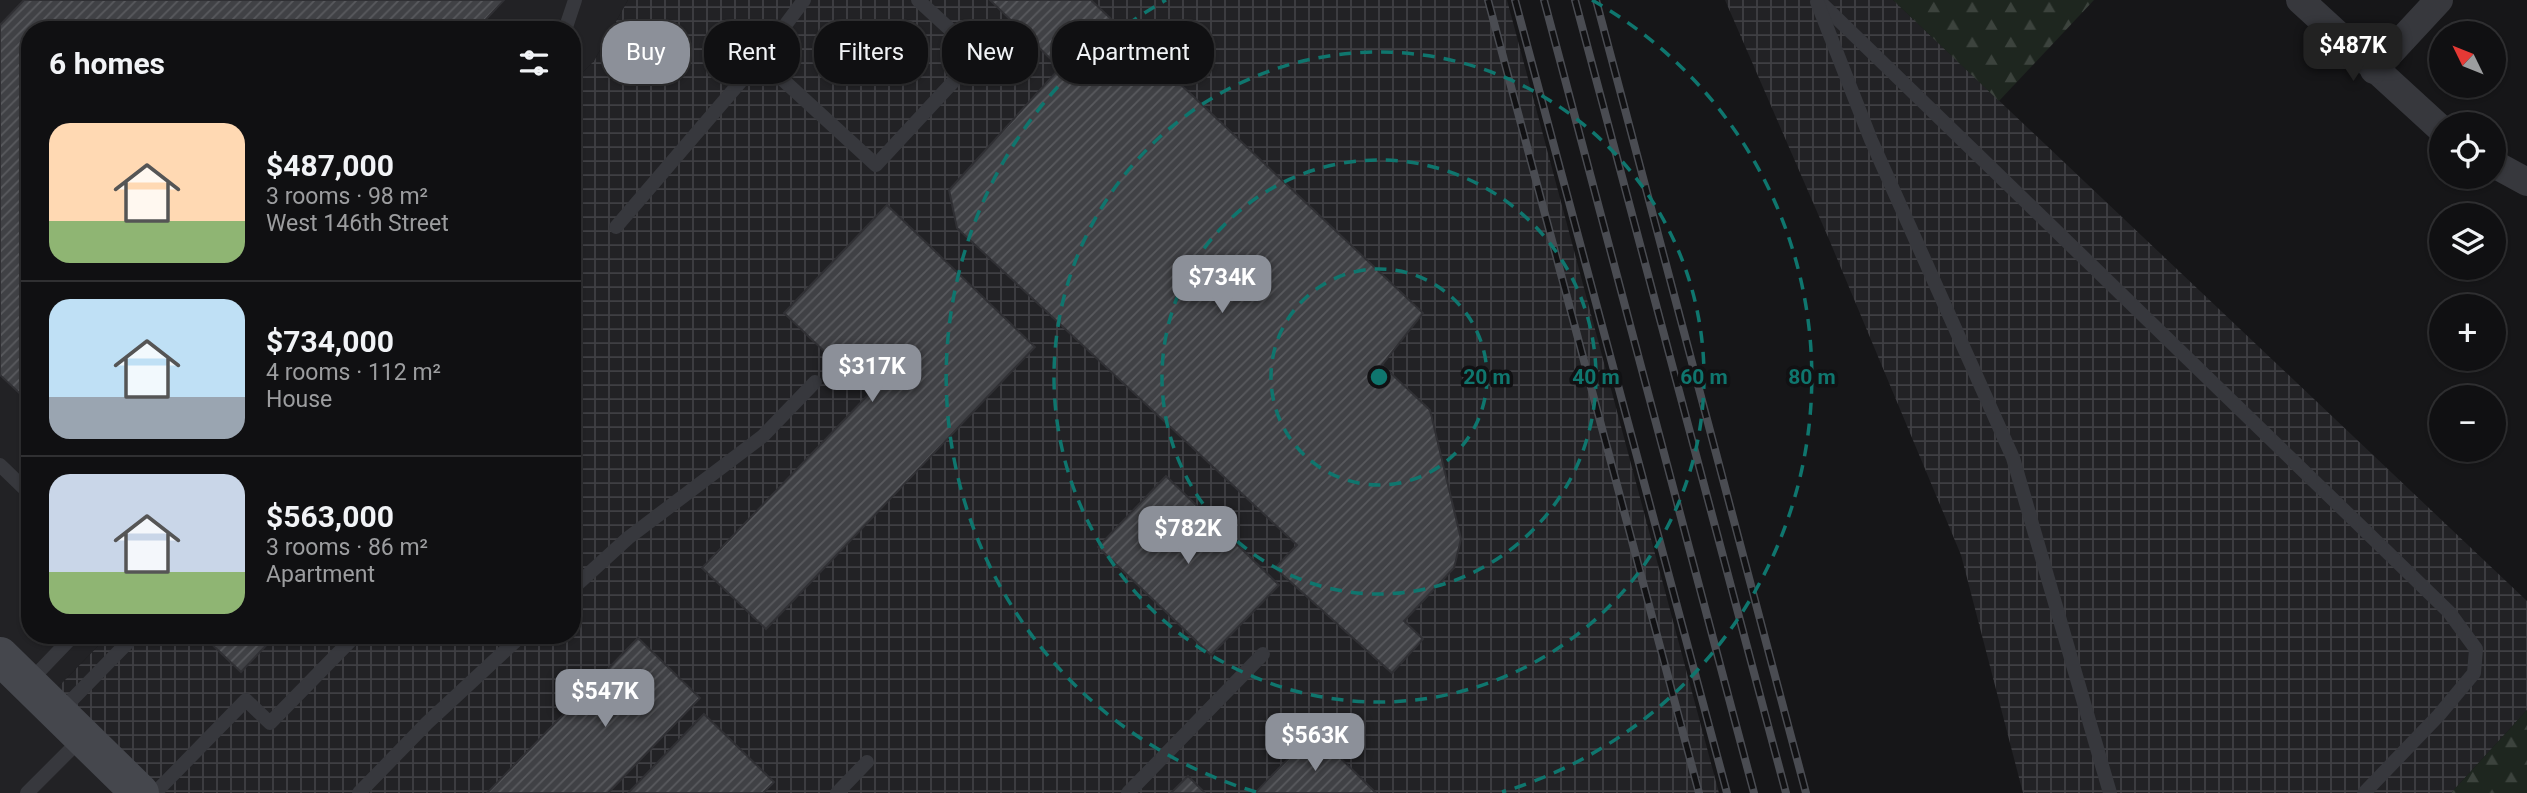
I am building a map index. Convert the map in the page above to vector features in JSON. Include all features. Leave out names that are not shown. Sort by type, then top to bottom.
[{"type":"main road","points":[[0,656],[140,793]]},
{"type":"street","points":[[2300,0],[2429,118]]},
{"type":"street","points":[[2374,70],[2440,0]]},
{"type":"street","points":[[2506,171],[2527,182]]},
{"type":"lane","points":[[568,21],[575,0]]},
{"type":"lane","points":[[788,21],[804,0]]},
{"type":"lane","points":[[787,84],[876,165],[978,55],[918,0]]},
{"type":"lane","points":[[1817,0],[1871,140],[2013,458],[2110,793]]},
{"type":"lane","points":[[1817,0],[2449,612],[2476,649],[2474,673],[2439,715],[2364,793]]},
{"type":"lane","points":[[616,227],[739,84]]},
{"type":"lane","points":[[581,581],[628,538],[763,436],[816,382]]},
{"type":"lane","points":[[0,465],[21,485]]},
{"type":"lane","points":[[28,683],[65,644]]},
{"type":"lane","points":[[27,793],[129,644]]},
{"type":"lane","points":[[155,793],[246,700],[270,723],[347,644]]},
{"type":"lane","points":[[359,793],[427,723],[512,644]]},
{"type":"lane","points":[[1128,793],[1263,654]]},
{"type":"lane","points":[[837,793],[867,762]]},
{"type":"shaded area","points":[[0,0],[628,0],[616,21],[602,21],[602,47],[594,61],[581,74],[581,21],[21,21],[21,644],[100,644],[32,710],[117,793],[0,793]]},
{"type":"shaded area","points":[[628,0],[1507,0],[1719,793],[117,793],[32,710],[100,644],[581,644],[581,74],[594,61],[602,47],[602,84],[690,84],[690,21],[616,21]]},
{"type":"shaded area","points":[[1725,0],[1893,0],[2527,601],[2527,710],[2451,793],[2023,793],[1961,555]]},
{"type":"green space","points":[[1893,0],[2094,0],[1999,101]]},
{"type":"green space","points":[[2527,710],[2527,793],[2451,793]]},
{"type":"building","points":[[24,0],[504,0],[484,21],[21,21],[21,395],[0,375],[0,25]]},
{"type":"building","points":[[990,0],[1091,0],[1113,21],[1052,21],[1052,60],[1038,47],[1038,21],[1012,21]]},
{"type":"building","points":[[1052,77],[1052,84],[1180,84],[1423,313],[1382,365],[1430,410],[1461,539],[1454,568],[1404,621],[1423,639],[1392,673],[1275,568],[1297,545],[957,228],[949,190]]},
{"type":"building","points":[[887,205],[1035,347],[766,629],[702,568],[869,394],[784,313]]},
{"type":"building","points":[[1166,476],[1279,585],[1211,655],[1098,547]]},
{"type":"building","points":[[638,638],[700,698],[608,793],[487,793]]},
{"type":"building","points":[[211,644],[267,644],[241,672]]},
{"type":"building","points":[[704,714],[774,782],[763,793],[628,793]]},
{"type":"building","points":[[1314,732],[1376,793],[1255,793]]},
{"type":"building","points":[[1188,776],[1205,793],[1171,793]]},
{"type":"railway","points":[[1488,0],[1699,793]]},
{"type":"railway","points":[[1515,0],[1727,793]]},
{"type":"railway","points":[[1544,0],[1754,793]]},
{"type":"railway","points":[[1575,0],[1786,793]]},
{"type":"railway","points":[[1596,0],[1806,793]]}]
